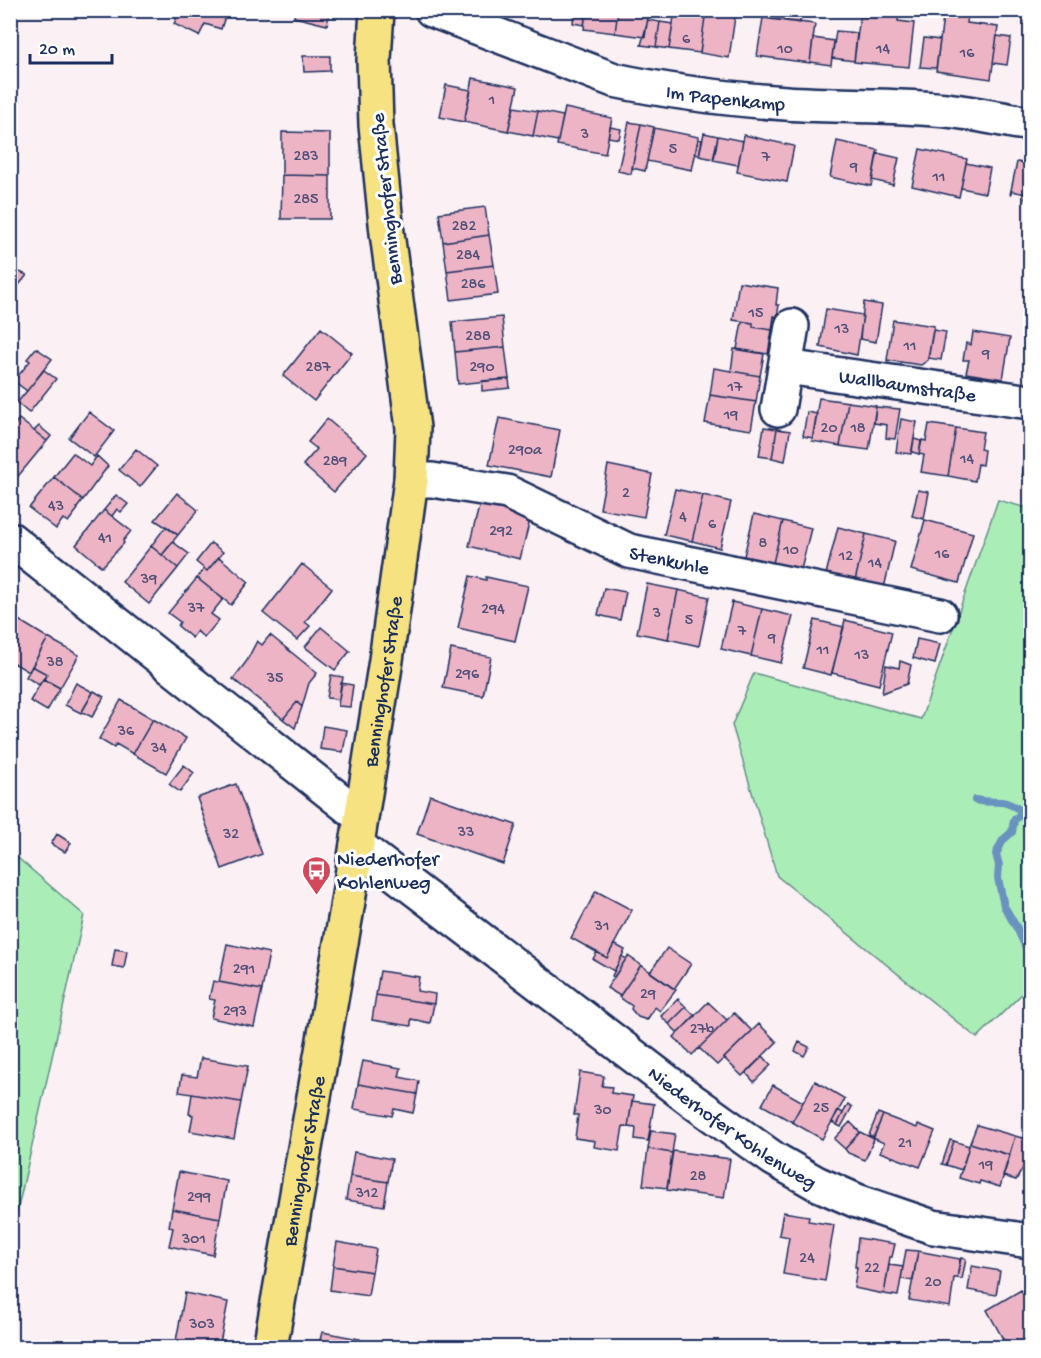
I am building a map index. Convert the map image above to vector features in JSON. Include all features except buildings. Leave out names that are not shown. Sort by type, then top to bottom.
[{"type":"main road","name":"Benninghofer Straße","points":[[270,1347],[359,831],[396,596],[411,480],[412,418],[387,233],[376,125],[374,60],[377,10]]},
{"type":"street","name":"Im Papenkamp","points":[[432,10],[592,72],[637,85],[669,91],[787,103],[892,106],[955,111],[1030,124]]},
{"type":"street","points":[[778,410],[792,326]]},
{"type":"street","name":"Wallbaumstraße","points":[[786,367],[1030,402]]},
{"type":"street","name":"Stenkuhle","points":[[411,480],[432,480],[507,492],[629,551],[940,615]]},
{"type":"street","name":"Niederhofer Kohlenweg","points":[[10,539],[359,831],[685,1095],[774,1159],[816,1183],[857,1201],[933,1227],[1030,1241]]},
{"type":"green space","points":[[998,500],[1030,509],[1030,986],[977,1038],[777,876],[732,725],[754,673],[921,719]]},
{"type":"green space","points":[[11,852],[84,915],[11,1239]]},
{"type":"waterway","points":[[975,800],[1004,802],[1023,812]]},
{"type":"waterway","points":[[1030,810],[1023,812],[1014,820],[1012,832],[1003,840],[996,854],[1004,906],[1030,957]]},
{"type":"place","name":"Niederhofer Kohlenweg","points":[[316,896]]}]
